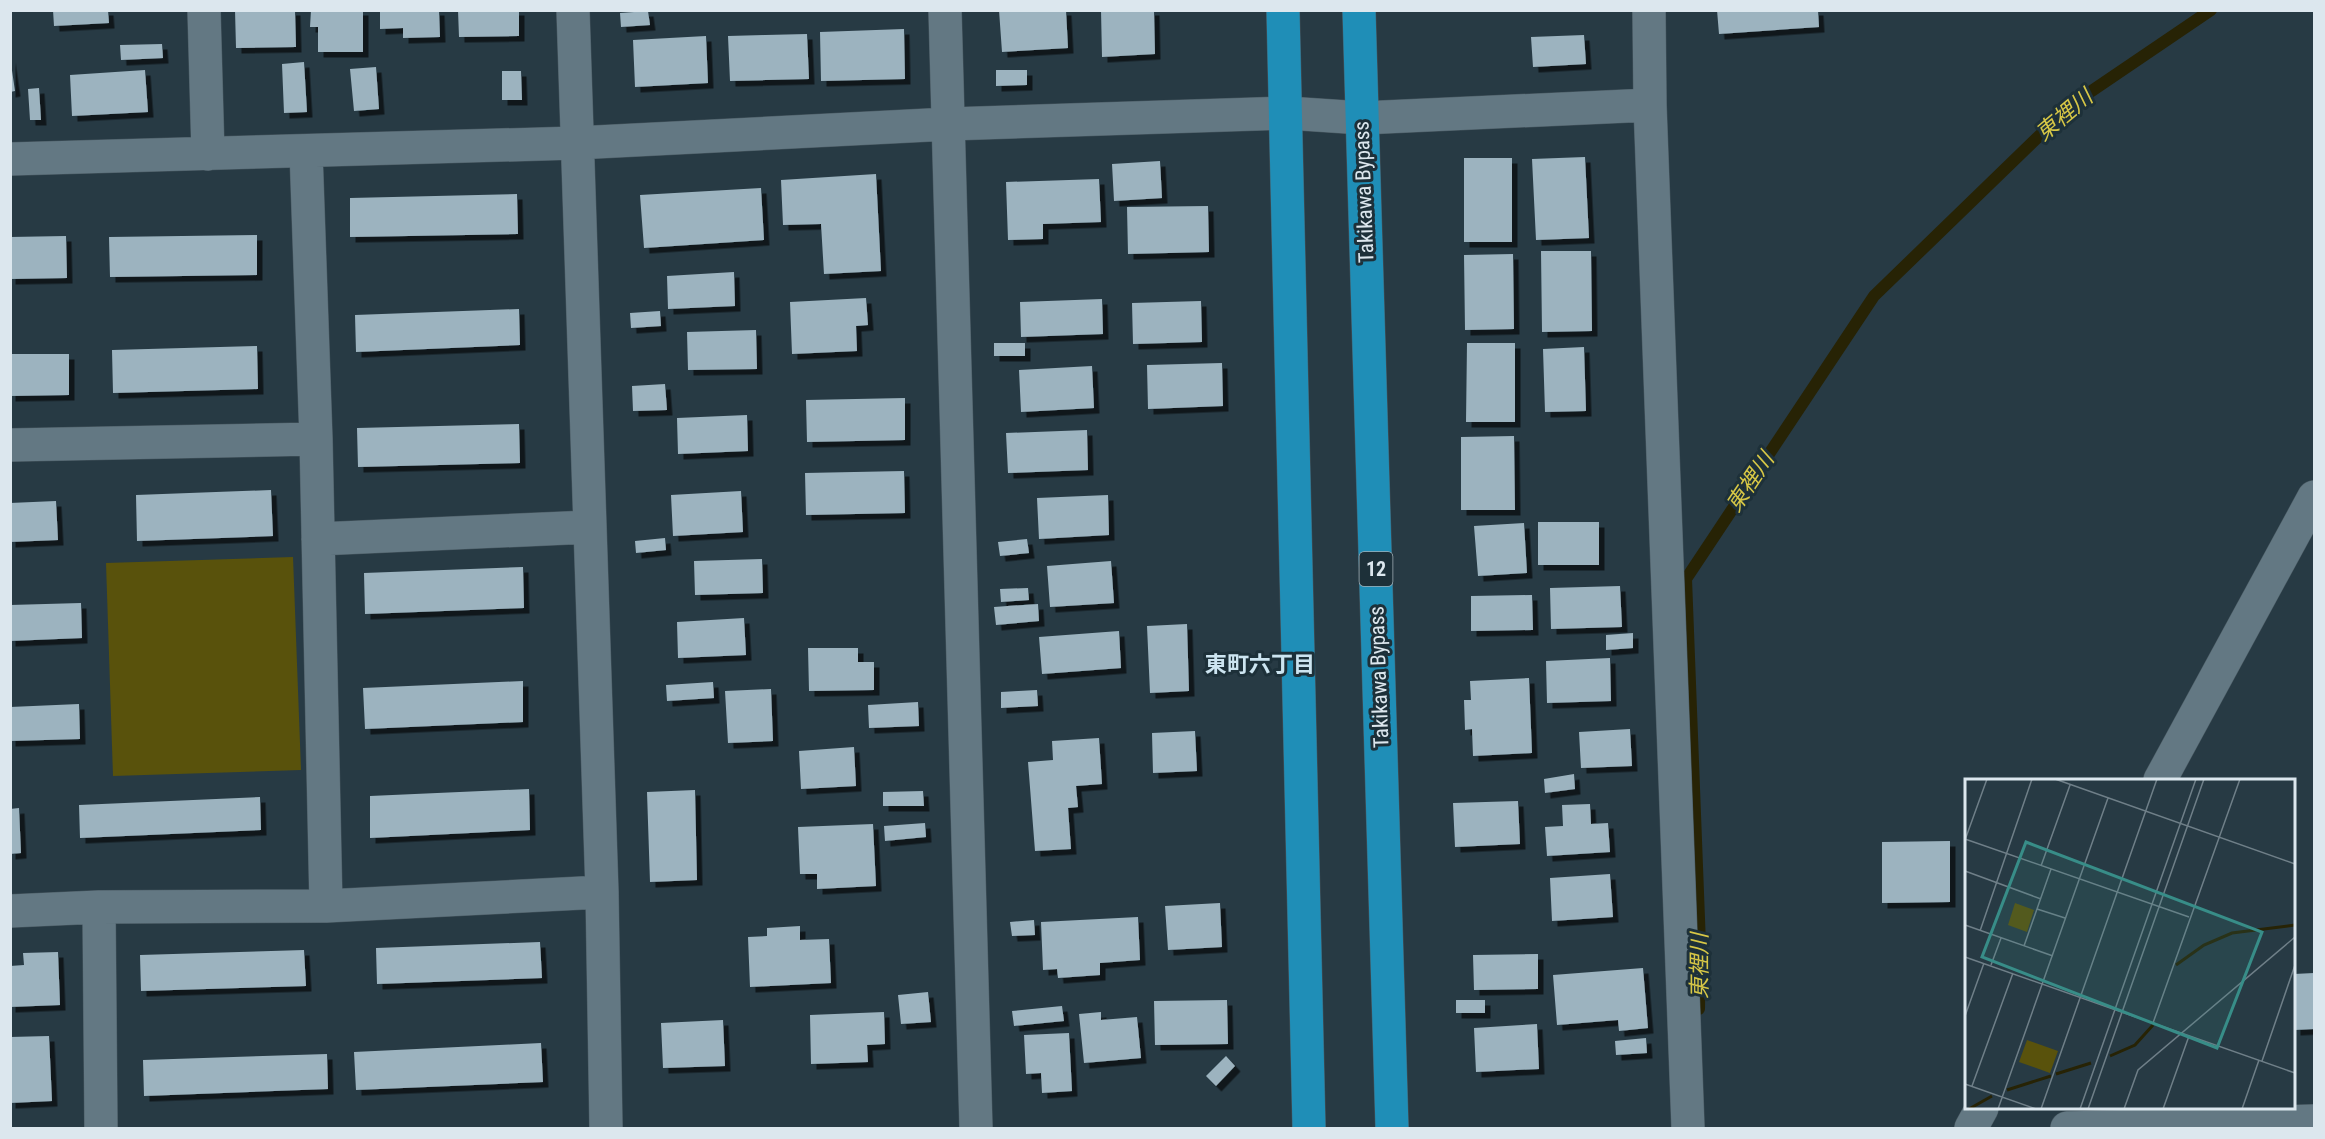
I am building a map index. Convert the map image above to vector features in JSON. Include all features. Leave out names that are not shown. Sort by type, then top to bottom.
[{"type":"highway","points":[[1283,10],[1309,1128]]},
{"type":"highway","name":"Takikawa Bypass","points":[[1359,10],[1392,1128]]},
{"type":"street","points":[[204,10],[208,154]]},
{"type":"street","points":[[573,10],[602,892],[606,1128]]},
{"type":"street","points":[[945,10],[976,1128]]},
{"type":"street","points":[[1649,10],[1650,105],[1688,1128]]},
{"type":"street","points":[[10,159],[576,142],[948,124],[1287,113],[1362,118],[1650,105]]},
{"type":"street","points":[[306,151],[316,439],[326,906]]},
{"type":"street","points":[[10,445],[316,439]]},
{"type":"street","points":[[2161,779],[2314,497]]},
{"type":"street","points":[[318,538],[590,527]]},
{"type":"street","points":[[10,911],[99,907],[326,906],[602,892]]},
{"type":"street","points":[[99,907],[101,1128]]},
{"type":"street","points":[[1971,1128],[1981,1109]]},
{"type":"street","points":[[2067,1128],[2314,1121]]},
{"type":"shaded area","points":[[293,557],[301,770],[113,776],[106,563]]},
{"type":"building","points":[[53,10],[108,10],[109,23],[54,26]]},
{"type":"building","points":[[235,10],[295,10],[296,47],[236,48]]},
{"type":"building","points":[[311,10],[363,10],[363,52],[318,52],[318,27],[310,27]]},
{"type":"building","points":[[380,10],[439,10],[440,37],[403,38],[403,28],[380,29]]},
{"type":"building","points":[[458,10],[519,10],[519,36],[459,37]]},
{"type":"building","points":[[999,10],[1066,10],[1068,48],[1002,52]]},
{"type":"building","points":[[1101,10],[1154,10],[1155,54],[1102,57]]},
{"type":"building","points":[[1717,10],[1818,10],[1819,27],[1719,34]]},
{"type":"building","points":[[648,11],[650,25],[621,27],[620,13]]},
{"type":"building","points":[[904,29],[905,79],[821,81],[820,32]]},
{"type":"building","points":[[807,34],[809,79],[730,81],[728,36]]},
{"type":"building","points":[[1584,35],[1586,64],[1533,67],[1531,37]]},
{"type":"building","points":[[706,36],[708,83],[635,87],[633,40]]},
{"type":"building","points":[[162,44],[163,58],[121,60],[120,45]]},
{"type":"building","points":[[10,57],[15,91],[10,92]]},
{"type":"building","points":[[304,62],[307,112],[284,113],[282,64]]},
{"type":"building","points":[[376,67],[379,109],[354,111],[350,69]]},
{"type":"building","points":[[145,70],[148,112],[72,116],[70,75]]},
{"type":"building","points":[[996,70],[1027,70],[1027,85],[996,86]]},
{"type":"building","points":[[502,71],[521,71],[522,100],[502,100]]},
{"type":"building","points":[[39,88],[41,120],[30,120],[28,89]]},
{"type":"building","points":[[1585,157],[1589,238],[1536,240],[1532,159]]},
{"type":"building","points":[[1464,158],[1512,158],[1512,242],[1464,242]]},
{"type":"building","points":[[1160,161],[1162,198],[1114,201],[1112,164]]},
{"type":"building","points":[[876,174],[881,271],[824,274],[821,224],[783,225],[781,180]]},
{"type":"building","points":[[1099,179],[1101,222],[1043,224],[1043,239],[1008,240],[1006,182]]},
{"type":"building","points":[[761,188],[764,240],[644,248],[640,195]]},
{"type":"building","points":[[517,194],[518,234],[350,237],[350,198]]},
{"type":"building","points":[[1208,206],[1209,252],[1128,254],[1127,207]]},
{"type":"building","points":[[257,235],[257,275],[110,277],[109,237]]},
{"type":"building","points":[[66,236],[67,278],[10,279],[10,237]]},
{"type":"building","points":[[1541,251],[1591,251],[1592,331],[1542,332]]},
{"type":"building","points":[[1513,254],[1514,329],[1465,330],[1464,255]]},
{"type":"building","points":[[734,272],[735,306],[668,309],[667,276]]},
{"type":"building","points":[[866,298],[868,325],[856,326],[857,351],[792,354],[790,302]]},
{"type":"building","points":[[1102,299],[1103,334],[1021,337],[1020,302]]},
{"type":"building","points":[[1201,301],[1202,342],[1133,344],[1132,303]]},
{"type":"building","points":[[519,309],[520,345],[356,352],[355,315]]},
{"type":"building","points":[[660,311],[661,326],[631,328],[630,313]]},
{"type":"building","points":[[756,330],[757,369],[688,370],[687,332]]},
{"type":"building","points":[[994,343],[1025,343],[1025,356],[994,356]]},
{"type":"building","points":[[1467,343],[1515,343],[1515,422],[1466,422]]},
{"type":"building","points":[[257,346],[258,389],[113,393],[112,350]]},
{"type":"building","points":[[1584,347],[1586,411],[1545,412],[1543,349]]},
{"type":"building","points":[[10,354],[69,354],[69,395],[10,396]]},
{"type":"building","points":[[1222,363],[1223,406],[1148,409],[1147,365]]},
{"type":"building","points":[[1092,366],[1094,408],[1021,412],[1019,370]]},
{"type":"building","points":[[665,384],[667,410],[633,411],[632,386]]},
{"type":"building","points":[[905,398],[905,440],[807,442],[806,400]]},
{"type":"building","points":[[747,415],[748,451],[678,454],[677,418]]},
{"type":"building","points":[[519,424],[520,463],[358,467],[357,428]]},
{"type":"building","points":[[1087,430],[1088,470],[1008,473],[1006,433]]},
{"type":"building","points":[[1514,436],[1515,510],[1461,510],[1461,437]]},
{"type":"building","points":[[904,471],[905,513],[806,515],[805,473]]},
{"type":"building","points":[[271,490],[273,536],[137,541],[136,495]]},
{"type":"building","points":[[741,491],[743,532],[673,536],[671,495]]},
{"type":"building","points":[[1108,495],[1109,535],[1039,539],[1037,498]]},
{"type":"building","points":[[56,501],[58,540],[10,542],[10,503]]},
{"type":"building","points":[[1538,522],[1599,522],[1599,565],[1538,565]]},
{"type":"building","points":[[1524,523],[1527,573],[1478,576],[1474,526]]},
{"type":"building","points":[[665,538],[666,550],[636,553],[635,541]]},
{"type":"building","points":[[1027,539],[1029,553],[1000,556],[998,542]]},
{"type":"building","points":[[762,559],[763,593],[695,595],[694,561]]},
{"type":"building","points":[[1111,561],[1114,603],[1050,607],[1047,566]]},
{"type":"building","points":[[523,567],[524,608],[365,614],[364,573]]},
{"type":"building","points":[[1620,586],[1622,627],[1551,629],[1550,588]]},
{"type":"building","points":[[1028,588],[1029,600],[1001,602],[1000,589]]},
{"type":"building","points":[[1532,595],[1533,630],[1471,631],[1471,596]]},
{"type":"building","points":[[81,603],[82,638],[10,641],[10,605]]},
{"type":"building","points":[[1038,604],[1039,621],[996,625],[994,607]]},
{"type":"building","points":[[744,618],[746,655],[678,658],[677,622]]},
{"type":"building","points":[[1187,624],[1189,691],[1150,693],[1147,626]]},
{"type":"building","points":[[1119,631],[1121,668],[1042,674],[1039,637]]},
{"type":"building","points":[[1633,633],[1633,648],[1606,650],[1606,635]]},
{"type":"building","points":[[808,648],[858,648],[858,662],[874,662],[874,690],[809,691]]},
{"type":"building","points":[[1610,658],[1611,701],[1547,703],[1546,661]]},
{"type":"building","points":[[1529,678],[1532,753],[1473,756],[1472,729],[1465,730],[1464,700],[1471,700],[1470,681]]},
{"type":"building","points":[[523,681],[523,722],[365,729],[363,688]]},
{"type":"building","points":[[713,682],[714,698],[667,701],[666,685]]},
{"type":"building","points":[[771,689],[773,741],[728,743],[725,691]]},
{"type":"building","points":[[1037,690],[1038,706],[1001,708],[1001,692]]},
{"type":"building","points":[[918,702],[919,726],[869,728],[868,705]]},
{"type":"building","points":[[79,704],[80,739],[10,741],[10,707]]},
{"type":"building","points":[[1630,729],[1632,766],[1581,768],[1579,732]]},
{"type":"building","points":[[1195,731],[1197,771],[1153,773],[1152,733]]},
{"type":"building","points":[[1099,738],[1102,784],[1076,786],[1078,807],[1068,808],[1071,849],[1035,851],[1028,762],[1053,760],[1052,741]]},
{"type":"building","points":[[854,747],[856,786],[801,789],[799,751]]},
{"type":"building","points":[[1574,774],[1575,789],[1545,793],[1544,779]]},
{"type":"building","points":[[529,789],[530,830],[370,838],[370,796]]},
{"type":"building","points":[[695,790],[697,880],[650,882],[647,792]]},
{"type":"building","points":[[923,791],[924,806],[883,806],[883,792]]},
{"type":"building","points":[[260,797],[261,830],[80,838],[79,805]]},
{"type":"building","points":[[1518,801],[1520,844],[1455,847],[1453,803]]},
{"type":"building","points":[[1590,804],[1591,824],[1608,823],[1610,852],[1547,856],[1545,827],[1563,826],[1562,805]]},
{"type":"building","points":[[19,808],[21,853],[10,854],[10,809]]},
{"type":"building","points":[[925,823],[926,837],[885,841],[884,826]]},
{"type":"building","points":[[873,824],[876,886],[817,889],[817,874],[800,874],[798,827]]},
{"type":"building","points":[[1950,841],[1950,902],[1882,903],[1882,842]]},
{"type":"building","points":[[1610,874],[1613,917],[1552,921],[1550,878]]},
{"type":"building","points":[[1220,903],[1222,947],[1168,950],[1165,906]]},
{"type":"building","points":[[1138,917],[1140,960],[1100,963],[1100,975],[1058,978],[1057,969],[1043,970],[1041,922]]},
{"type":"building","points":[[1034,920],[1035,935],[1012,936],[1010,922]]},
{"type":"building","points":[[800,926],[800,940],[829,939],[831,983],[750,987],[748,937],[767,936],[767,928]]},
{"type":"building","points":[[540,942],[542,978],[377,984],[376,948]]},
{"type":"building","points":[[304,950],[306,986],[141,991],[140,955]]},
{"type":"building","points":[[58,952],[60,1005],[10,1007],[10,966],[24,965],[23,953]]},
{"type":"building","points":[[1538,954],[1538,989],[1474,990],[1473,955]]},
{"type":"building","points":[[1643,968],[1648,1028],[1619,1031],[1618,1020],[1557,1025],[1553,975]]},
{"type":"building","points":[[2314,973],[2314,1029],[2295,1030],[2295,974]]},
{"type":"building","points":[[928,992],[931,1022],[901,1024],[898,995]]},
{"type":"building","points":[[1227,1000],[1228,1044],[1155,1045],[1154,1001]]},
{"type":"building","points":[[1456,1000],[1485,1000],[1485,1013],[1456,1013]]},
{"type":"building","points":[[1062,1006],[1064,1021],[1014,1026],[1012,1011]]},
{"type":"building","points":[[884,1012],[885,1044],[867,1045],[868,1062],[811,1064],[810,1015]]},
{"type":"building","points":[[1101,1012],[1101,1020],[1137,1017],[1141,1058],[1084,1063],[1079,1014]]},
{"type":"building","points":[[723,1020],[725,1066],[663,1068],[661,1023]]},
{"type":"building","points":[[1537,1024],[1539,1069],[1476,1072],[1474,1028]]},
{"type":"building","points":[[1069,1033],[1072,1091],[1042,1093],[1041,1073],[1026,1074],[1024,1035]]},
{"type":"building","points":[[49,1036],[52,1101],[10,1103],[10,1037]]},
{"type":"building","points":[[1646,1038],[1647,1053],[1616,1055],[1615,1041]]},
{"type":"building","points":[[541,1043],[543,1082],[356,1090],[354,1052]]},
{"type":"building","points":[[327,1054],[328,1089],[144,1096],[143,1060]]},
{"type":"building","points":[[1226,1056],[1235,1066],[1216,1086],[1206,1076]]},
{"type":"waterway","name":"東裡川","points":[[1699,1009],[1700,945],[1686,579],[1874,296],[2071,105],[2211,10]]},
{"type":"district","name":"東町六丁目","points":[[1260,664]]}]
